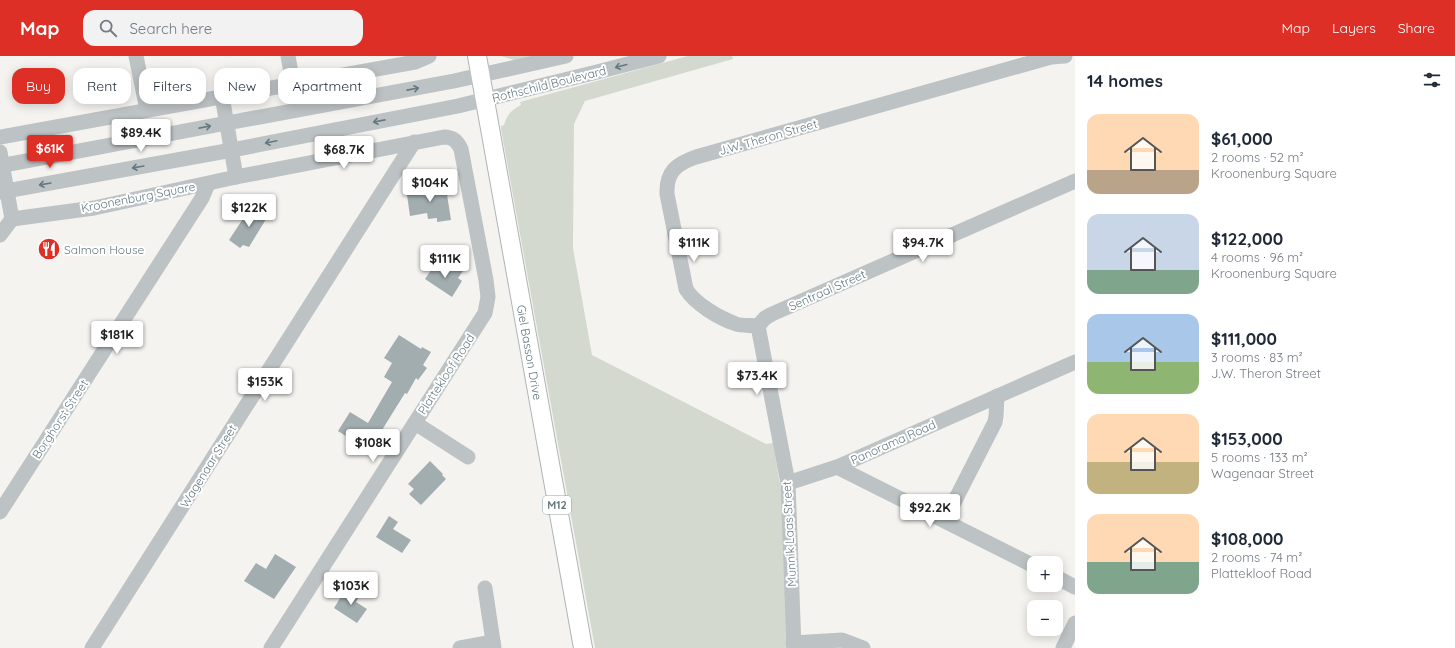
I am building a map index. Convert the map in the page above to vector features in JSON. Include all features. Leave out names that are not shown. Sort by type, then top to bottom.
[{"type":"main road","name":"Giel Basson Drive","points":[[477,56],[583,648]]},
{"type":"street","points":[[136,56],[147,110]]},
{"type":"street","points":[[288,56],[290,68]]},
{"type":"street","name":"Rothschild Boulevard","points":[[481,76],[566,56]]},
{"type":"street","name":"Rothschild Boulevard","points":[[486,100],[659,56]]},
{"type":"street","name":"J.W. Theron Street","points":[[758,326],[737,324],[699,304],[689,295],[686,289],[667,194],[668,181],[671,172],[676,167],[685,161],[711,152],[1051,57],[1075,56]]},
{"type":"street","points":[[376,68],[422,59]]},
{"type":"street","points":[[0,235],[12,219],[4,191],[1,161],[227,123],[481,76]]},
{"type":"street","points":[[0,137],[214,97]]},
{"type":"street","points":[[4,191],[232,150],[486,100]]},
{"type":"street","points":[[223,104],[236,177]]},
{"type":"street","name":"Kroonenburg Square","points":[[12,219],[94,208],[236,177],[414,142],[444,137],[453,138]]},
{"type":"street","name":"Plattekloof Road","points":[[271,648],[485,313],[487,305],[486,280],[461,149],[453,138]]},
{"type":"street","name":"Wagenaar Street","points":[[92,648],[414,142]]},
{"type":"street","name":"Sentraal Street","points":[[758,326],[765,318],[772,314],[1075,181]]},
{"type":"street","name":"Borghorst Street","points":[[0,512],[202,198],[208,184]]},
{"type":"street","name":"Munnik Laas Street","points":[[758,326],[788,483],[794,645]]},
{"type":"street","name":"Panorama Road","points":[[788,483],[837,467],[1075,362]]},
{"type":"street","points":[[945,520],[995,422],[997,396]]},
{"type":"street","points":[[415,423],[468,457]]},
{"type":"street","points":[[837,467],[1027,562]]},
{"type":"street","points":[[1063,581],[1075,587]]},
{"type":"street","points":[[460,648],[494,645],[486,588]]},
{"type":"street","points":[[1063,648],[1075,623]]},
{"type":"street","points":[[794,645],[842,640],[862,648]]},
{"type":"shaded area","points":[[501,56],[542,56],[517,61]]},
{"type":"shaded area","points":[[688,56],[732,56],[733,59],[585,101],[574,124],[573,248],[592,355],[766,444],[773,443],[781,490],[789,648],[595,648],[501,129],[501,126],[504,125],[510,113],[521,105],[520,102]]},
{"type":"building","points":[[433,182],[434,190],[446,188],[451,220],[437,222],[437,218],[428,219],[427,213],[410,216],[407,195],[419,193],[418,184]]},
{"type":"building","points":[[252,205],[268,216],[249,247],[243,245],[240,248],[229,240]]},
{"type":"building","points":[[435,264],[447,272],[452,264],[463,271],[458,278],[462,281],[452,297],[425,279]]},
{"type":"building","points":[[399,335],[421,349],[422,347],[431,352],[423,365],[427,368],[418,380],[416,378],[407,394],[405,393],[369,451],[338,431],[350,412],[368,423],[392,382],[384,377],[392,363],[384,358]]},
{"type":"building","points":[[430,461],[446,479],[421,505],[409,494],[414,489],[408,484]]},
{"type":"building","points":[[389,516],[398,522],[393,529],[411,540],[402,553],[376,537]]},
{"type":"building","points":[[275,554],[296,567],[274,599],[244,581],[256,563],[266,569]]},
{"type":"building","points":[[347,587],[360,595],[356,602],[367,609],[357,623],[334,608]]},
{"type":"place","name":"Salmon House","points":[[49,249]]}]
